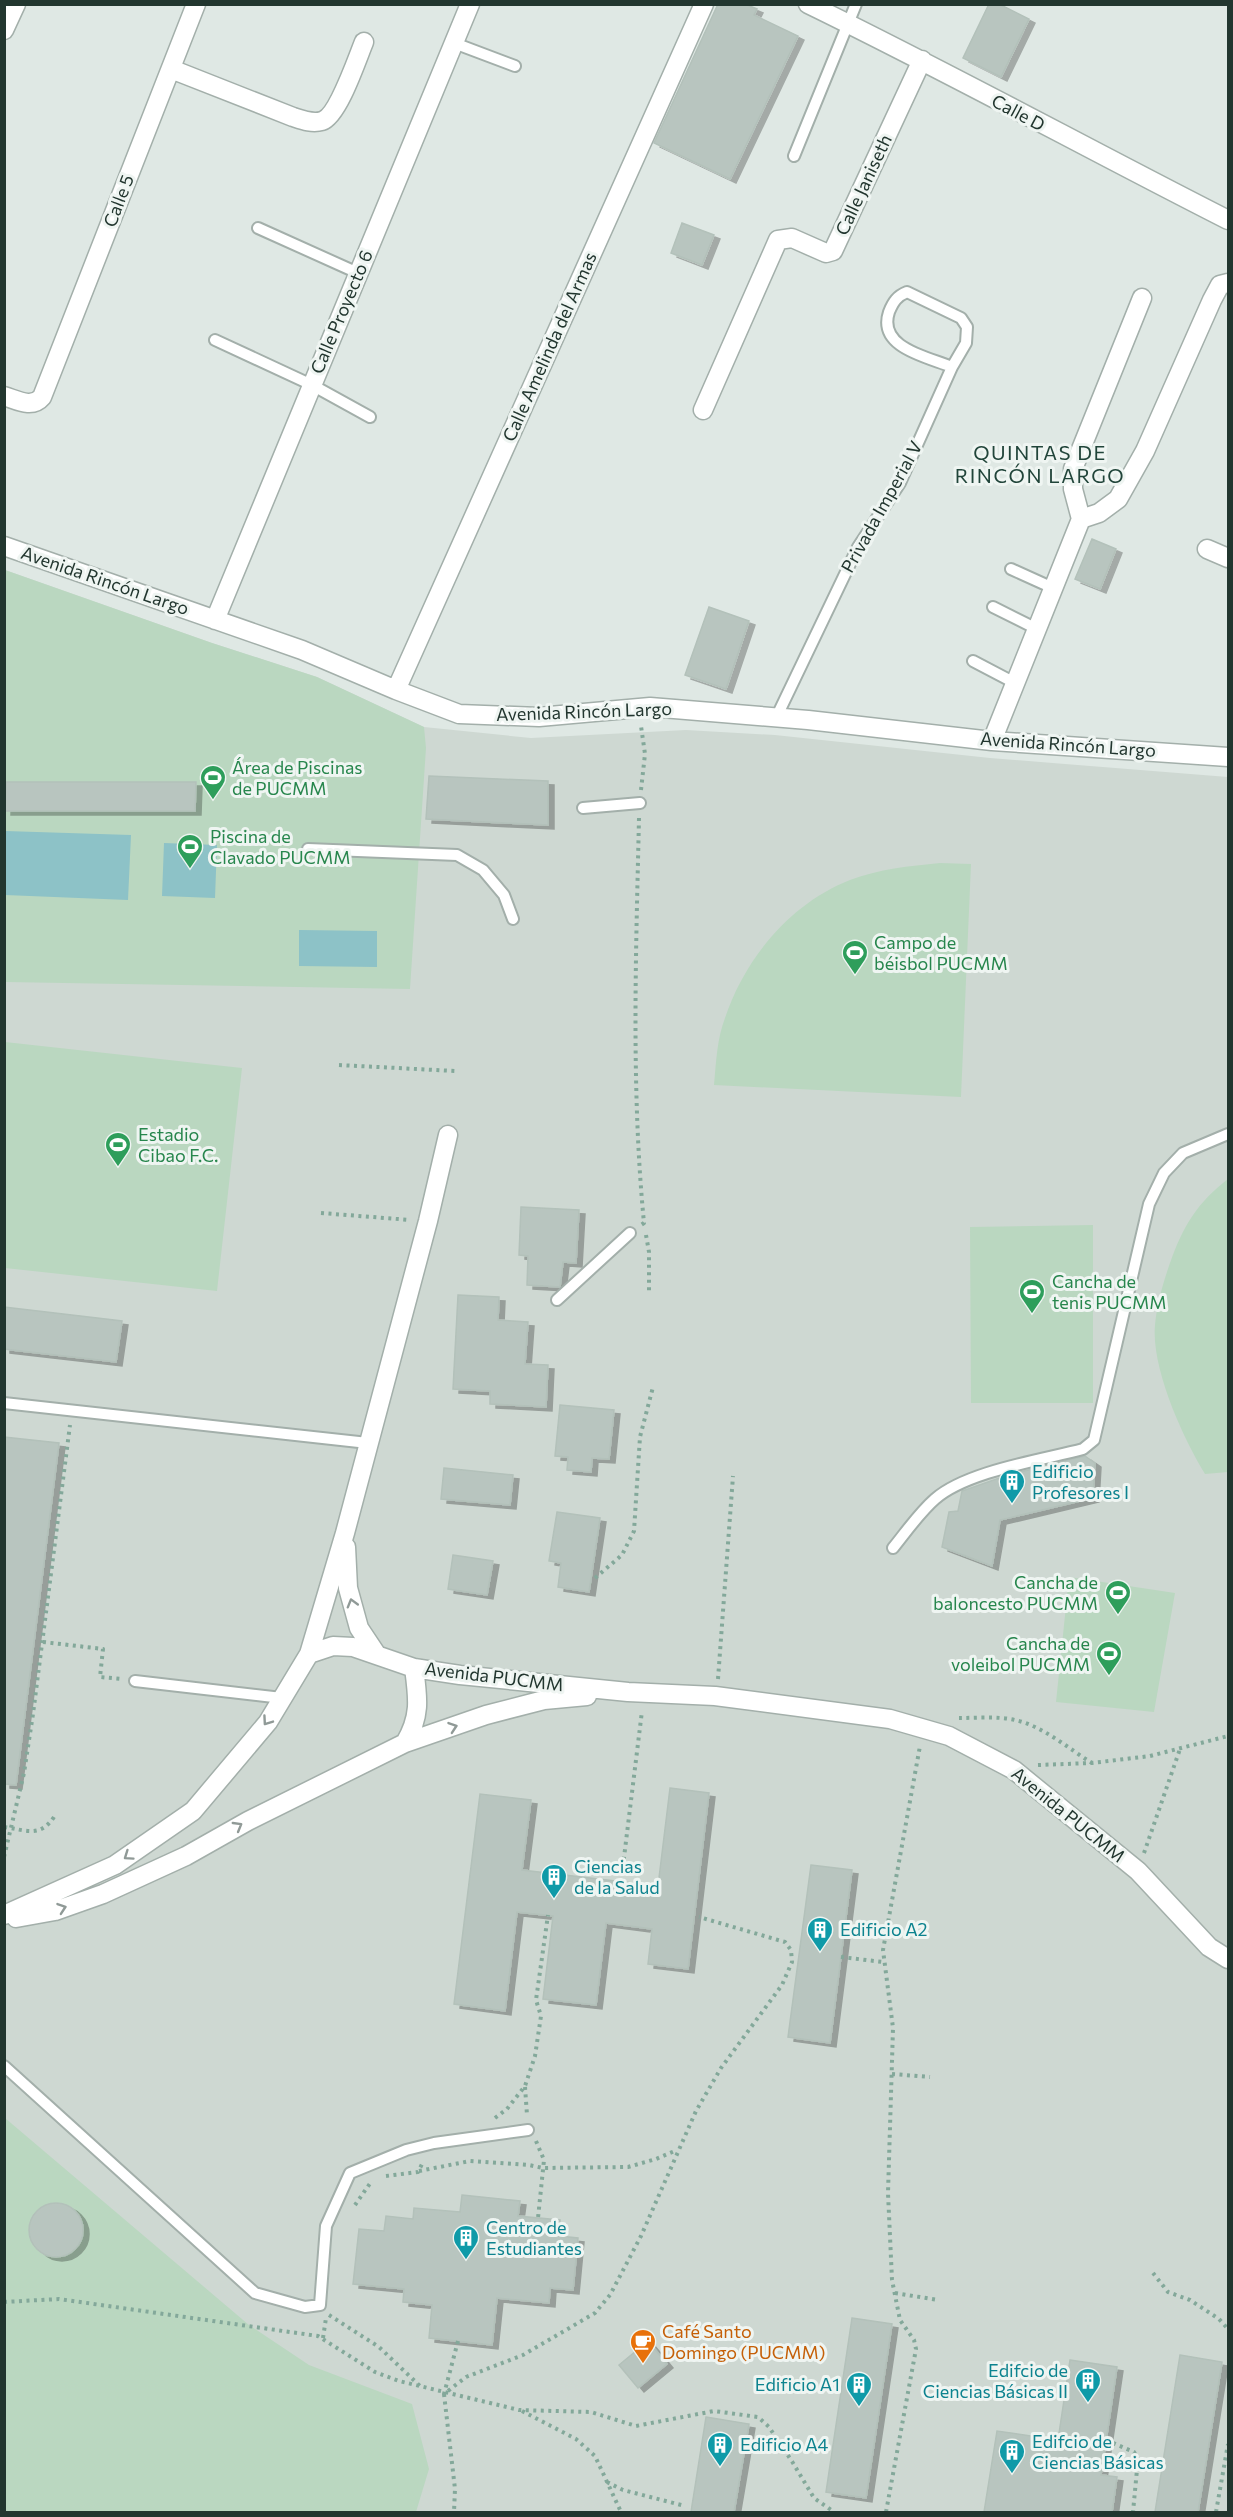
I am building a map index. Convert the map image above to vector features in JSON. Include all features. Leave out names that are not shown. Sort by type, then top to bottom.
[{"type":"street","points":[[5,26],[16,4]]},
{"type":"street","name":"Calle 5","points":[[4,396],[30,404],[37,403],[42,397],[196,4]]},
{"type":"street","name":"Calle Proyecto 6","points":[[215,620],[470,4]]},
{"type":"street","name":"Calle Amelinda del Armas","points":[[396,690],[704,4]]},
{"type":"street","name":"Calle D","points":[[808,4],[922,60],[1056,133],[1228,220]]},
{"type":"street","points":[[171,69],[293,117],[321,121],[333,113],[364,42]]},
{"type":"street","name":"Calle Janiseth","points":[[704,410],[778,240],[792,238],[826,253],[833,251],[922,60]]},
{"type":"street","points":[[1081,519],[1099,513],[1118,499],[1145,451],[1212,300],[1221,285],[1228,283]]},
{"type":"street","points":[[992,741],[1081,519],[1072,489],[1073,469],[1142,297]]},
{"type":"street","name":"Avenida Rincón Largo","points":[[4,546],[302,650],[459,714],[538,717],[639,707],[776,718],[992,741],[1228,757]]},
{"type":"street","points":[[1207,549],[1228,558]]},
{"type":"street","points":[[309,1654],[345,1533],[428,1221],[448,1135]]},
{"type":"street","points":[[345,1533],[348,1588],[359,1628],[377,1655]]},
{"type":"street","name":"Avenida PUCMM","points":[[4,1917],[115,1865],[193,1811],[268,1722],[309,1654],[333,1646],[353,1647],[414,1668],[460,1675],[636,1692],[715,1696],[890,1719],[949,1736],[1014,1770],[1138,1871],[1209,1947],[1228,1959]]},
{"type":"street","points":[[405,1743],[413,1730],[419,1706],[414,1668]]},
{"type":"street","name":"Avenida PUCMM","points":[[4,1917],[55,1911],[103,1894],[186,1856],[248,1821],[405,1743],[486,1715],[544,1700],[636,1692]]},
{"type":"lane","points":[[794,156],[856,4]]},
{"type":"lane","points":[[454,43],[515,66]]},
{"type":"lane","points":[[258,228],[358,273]]},
{"type":"lane","name":"Privada Imperial V","points":[[776,718],[858,547],[900,483],[952,367],[966,343],[967,327],[961,318],[907,292],[895,300],[887,325],[889,335],[897,344],[952,367]]},
{"type":"lane","points":[[215,340],[312,385],[370,417]]},
{"type":"lane","points":[[1011,569],[1053,588]]},
{"type":"lane","points":[[993,607],[1037,629]]},
{"type":"lane","points":[[973,661],[1015,683]]},
{"type":"lane","points":[[583,808],[640,804]]},
{"type":"lane","points":[[308,849],[457,855],[483,870],[504,895],[513,919]]},
{"type":"lane","points":[[893,1548],[924,1509],[950,1488],[998,1470],[1083,1449],[1094,1440],[1149,1204],[1164,1173],[1183,1153],[1228,1134]]},
{"type":"lane","points":[[557,1300],[630,1233]]},
{"type":"lane","points":[[4,1403],[368,1443]]},
{"type":"lane","points":[[135,1681],[282,1698]]},
{"type":"lane","points":[[4,2066],[255,2293],[305,2307],[320,2305],[327,2226],[350,2173],[405,2150],[434,2143],[528,2130]]},
{"type":"path","points":[[639,707],[645,754],[640,804],[636,959],[639,1173],[644,1223],[650,1252],[650,1291]]},
{"type":"path","points":[[339,1065],[455,1071]]},
{"type":"path","points":[[321,1212],[428,1221]]},
{"type":"path","points":[[630,1233],[644,1223]]},
{"type":"path","points":[[595,1578],[622,1555],[634,1531],[640,1437],[652,1387]]},
{"type":"path","points":[[4,1857],[24,1773],[72,1410]]},
{"type":"path","points":[[718,1680],[733,1476]]},
{"type":"path","points":[[43,1642],[103,1649],[100,1677],[135,1681]]},
{"type":"path","points":[[621,1882],[636,1692]]},
{"type":"path","points":[[948,1718],[1015,1720],[1032,1725],[1092,1764]]},
{"type":"path","points":[[886,2512],[916,2349],[914,2340],[900,2320],[889,2239],[888,2193],[893,2028],[883,1962],[886,1931],[924,1729]]},
{"type":"path","points":[[1014,1770],[1036,1765],[1092,1764],[1150,1756],[1228,1736]]},
{"type":"path","points":[[1143,1857],[1181,1749]]},
{"type":"path","points":[[4,1827],[40,1831],[48,1827],[54,1817]]},
{"type":"path","points":[[444,2394],[466,2377],[523,2355],[595,2313],[618,2281],[677,2150],[721,2068],[783,1985],[792,1962],[791,1950],[785,1942],[699,1917]]},
{"type":"path","points":[[841,1957],[883,1962]]},
{"type":"path","points":[[892,2074],[930,2077]]},
{"type":"path","points":[[525,2086],[528,2130],[544,2160],[538,2218]]},
{"type":"path","points":[[418,2172],[470,2161],[543,2168],[628,2167],[677,2150]]},
{"type":"path","points":[[1153,2273],[1168,2292],[1190,2300],[1219,2319],[1228,2329]]},
{"type":"path","points":[[895,2294],[938,2300]]},
{"type":"path","points":[[4,2302],[59,2299],[318,2336],[375,2372],[444,2394],[519,2410],[591,2412],[636,2427],[714,2411],[758,2416],[769,2427],[814,2499],[834,2512]]},
{"type":"path","points":[[326,2313],[379,2348],[421,2387]]},
{"type":"path","points":[[454,2512],[455,2489],[444,2394],[458,2342]]},
{"type":"path","points":[[519,2410],[576,2439],[596,2456],[621,2511],[614,2512]]},
{"type":"path","points":[[1106,2440],[1134,2452],[1138,2459],[1133,2512]]},
{"type":"path","points":[[1216,2512],[1228,2444]]},
{"type":"path","points":[[606,2482],[623,2490],[685,2506]]},
{"type":"shaded area","points":[[5,570],[212,643],[317,677],[424,727],[531,738],[686,730],[775,735],[990,758],[1228,777],[1228,2512],[5,2512]]},
{"type":"green space","name":"Área de Piscinas de PUCMM","points":[[5,570],[212,643],[317,677],[424,727],[426,748],[410,989],[5,982]]},
{"type":"green space","name":"Campo de béisbol PUCMM","points":[[940,863],[971,864],[961,1097],[714,1085],[720,1034],[734,996],[758,954],[790,918],[808,903],[850,880],[883,871]]},
{"type":"green space","name":"Estadio Cibao F.C.","points":[[5,1042],[242,1068],[217,1291],[5,1268]]},
{"type":"green space","points":[[1228,1179],[1228,1472],[1205,1474],[1187,1442],[1163,1382],[1155,1342],[1155,1325],[1157,1309],[1170,1263],[1186,1226],[1199,1206]]},
{"type":"green space","name":"Cancha de tenis PUCMM","points":[[1093,1225],[1093,1403],[971,1403],[970,1227]]},
{"type":"green space","points":[[1069,1577],[1175,1593],[1154,1712],[1056,1702]]},
{"type":"green space","points":[[5,2118],[249,2325],[309,2365],[412,2404],[429,2469],[416,2512],[5,2512]]},
{"type":"water","points":[[5,831],[131,835],[128,900],[5,895]]},
{"type":"water","name":"Piscina de Clavado PUCMM","points":[[164,843],[217,845],[215,898],[162,896]]},
{"type":"water","points":[[299,930],[377,931],[377,967],[299,966]]},
{"type":"building","points":[[718,4],[745,4],[757,9],[754,15],[798,36],[730,179],[654,143]]},
{"type":"building","points":[[989,4],[999,4],[1029,19],[1001,77],[963,58]]},
{"type":"building","points":[[682,223],[714,235],[702,265],[671,253]]},
{"type":"building","points":[[1092,539],[1116,549],[1100,589],[1075,579]]},
{"type":"building","points":[[709,607],[749,621],[726,689],[685,675]]},
{"type":"building","points":[[429,776],[548,781],[548,825],[426,819]]},
{"type":"building","points":[[6,782],[196,782],[195,811],[5,811]]},
{"type":"building","points":[[521,1207],[579,1210],[576,1263],[563,1262],[560,1287],[527,1285],[528,1256],[519,1255]]},
{"type":"building","points":[[458,1295],[499,1297],[498,1320],[528,1322],[525,1364],[548,1365],[546,1407],[490,1404],[490,1391],[453,1389]]},
{"type":"building","points":[[4,1307],[122,1321],[116,1362],[4,1349]]},
{"type":"building","points":[[560,1405],[614,1410],[609,1459],[592,1458],[591,1472],[567,1470],[568,1457],[555,1456]]},
{"type":"building","points":[[4,1437],[59,1443],[16,1785],[4,1784]]},
{"type":"building","name":"Edificio Profesores I","points":[[1085,1456],[1095,1463],[1093,1498],[1000,1520],[992,1566],[942,1547],[949,1512],[958,1511],[962,1491],[1008,1475]]},
{"type":"building","points":[[444,1468],[513,1475],[510,1505],[441,1499]]},
{"type":"building","points":[[557,1512],[600,1518],[589,1592],[558,1587],[561,1563],[549,1561]]},
{"type":"building","points":[[453,1555],[493,1561],[487,1595],[448,1589]]},
{"type":"building","name":"Ciencias de la Salud","points":[[670,1788],[709,1793],[688,1969],[648,1964],[652,1929],[606,1923],[596,2005],[543,1999],[553,1916],[517,1912],[505,2011],[454,2004],[480,1794],[531,1800],[522,1870],[658,1886]]},
{"type":"building","name":"Edificio A2","points":[[811,1865],[852,1870],[830,2043],[788,2037]]},
{"type":"building","name":"Centro de Estudiantes","points":[[462,2195],[520,2201],[518,2216],[560,2220],[559,2236],[578,2238],[573,2290],[550,2288],[549,2303],[497,2298],[492,2345],[429,2338],[432,2305],[403,2302],[404,2289],[353,2284],[359,2229],[384,2231],[386,2216],[413,2219],[414,2208],[460,2212]]},
{"type":"building","points":[[51,2203],[61,2203],[71,2207],[79,2215],[83,2230],[79,2245],[71,2253],[61,2257],[51,2257],[41,2253],[33,2245],[29,2235],[29,2225],[33,2215],[41,2207]]},
{"type":"building","name":"Edificio A1","points":[[852,2318],[892,2324],[866,2498],[826,2492]]},
{"type":"building","name":"Café Santo Domingo (PUCMM)","points":[[648,2341],[667,2364],[638,2388],[619,2365]]},
{"type":"building","points":[[1180,2355],[1222,2362],[1198,2512],[1155,2512]]},
{"type":"building","name":"Edifcio de Ciencias Básicas II","points":[[1070,2360],[1117,2367],[1101,2475],[1117,2477],[1112,2512],[984,2512],[997,2431],[1058,2440]]},
{"type":"building","name":"Edificio A4","points":[[706,2417],[749,2424],[734,2512],[691,2512]]},
{"type":"place","name":"Área de Piscinas de PUCMM","points":[[213,801]]},
{"type":"place","name":"Piscina de Clavado PUCMM","points":[[190,870]]},
{"type":"place","name":"Campo de béisbol PUCMM","points":[[855,976]]},
{"type":"place","name":"Estadio Cibao F.C.","points":[[118,1168]]},
{"type":"place","name":"Cancha de tenis PUCMM","points":[[1032,1315]]},
{"type":"place","name":"Edificio Profesores I","points":[[1012,1505]]},
{"type":"place","name":"Cancha de baloncesto PUCMM","points":[[1118,1616]]},
{"type":"place","name":"Cancha de voleibol PUCMM","points":[[1109,1677]]},
{"type":"place","name":"Ciencias de la Salud","points":[[554,1900]]},
{"type":"place","name":"Edificio A2","points":[[820,1953]]},
{"type":"place","name":"Centro de Estudiantes","points":[[466,2261]]},
{"type":"place","name":"Café Santo Domingo (PUCMM)","points":[[643,2365]]},
{"type":"place","name":"Edifcio de Ciencias Básicas II","points":[[1088,2404]]},
{"type":"place","name":"Edificio A1","points":[[859,2408]]},
{"type":"place","name":"Edificio A4","points":[[720,2468]]},
{"type":"place","name":"Edifcio de Ciencias Básicas","points":[[1012,2475]]},
{"type":"district","name":"QUINTAS DE RINCÓN LARGO","points":[[1040,464]]}]
